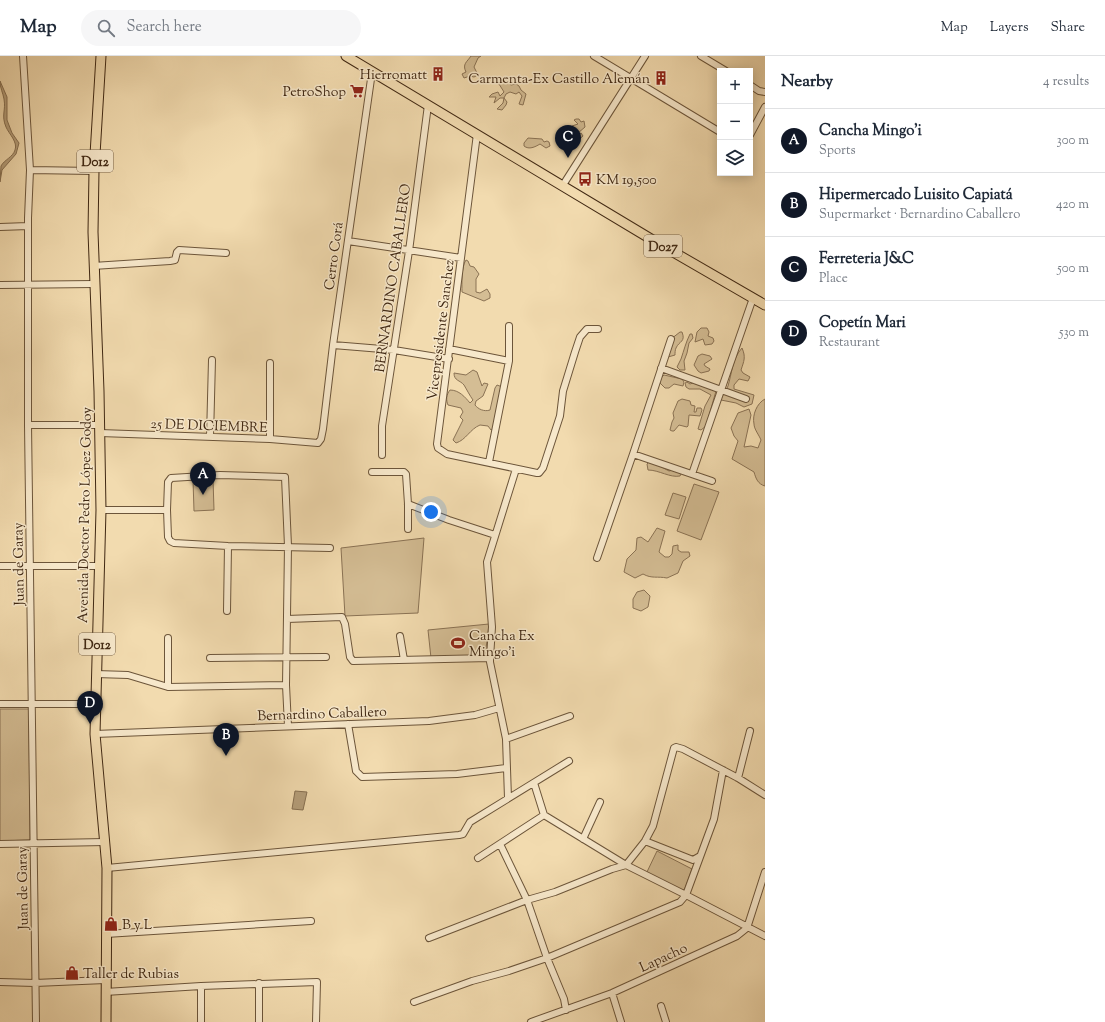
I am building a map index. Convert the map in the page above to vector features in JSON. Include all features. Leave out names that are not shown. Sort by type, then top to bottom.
[{"type":"main road","name":"Avenida Doctor Pedro López Godoy","points":[[101,56],[94,171],[93,266],[99,391],[101,510],[95,734],[107,868],[106,1022]]},
{"type":"main road","name":"D027","points":[[346,56],[765,305]]},
{"type":"street","name":"Juan de Garay","points":[[23,56],[30,170],[28,226],[28,425],[36,1022]]},
{"type":"street","points":[[594,56],[717,130]]},
{"type":"street","points":[[563,185],[644,56]]},
{"type":"street","points":[[701,56],[721,68]]},
{"type":"street","name":"Cerro Corá","points":[[318,443],[321,439],[323,429],[333,345],[372,72]]},
{"type":"street","points":[[753,87],[759,91],[765,92]]},
{"type":"street","name":"BERNARDINO CABALLERO","points":[[382,455],[382,426],[409,251],[428,105]]},
{"type":"street","points":[[753,129],[765,107]]},
{"type":"street","name":"Vicepresidente Sanchez","points":[[477,134],[437,444],[438,448],[447,454],[537,473],[539,472],[543,468],[560,416],[564,386],[578,342],[582,334],[587,329],[598,329]]},
{"type":"street","points":[[30,170],[94,171]]},
{"type":"street","points":[[0,227],[28,226]]},
{"type":"street","points":[[348,241],[461,258]]},
{"type":"street","points":[[93,266],[170,261],[175,260],[179,250],[226,253]]},
{"type":"street","points":[[0,284],[94,284]]},
{"type":"street","points":[[692,474],[753,298]]},
{"type":"street","points":[[489,462],[509,361],[509,326]]},
{"type":"street","points":[[597,558],[671,339]]},
{"type":"street","points":[[333,345],[394,350],[449,358]]},
{"type":"street","points":[[449,349],[509,361]]},
{"type":"street","points":[[210,437],[212,360]]},
{"type":"street","points":[[270,363],[270,438]]},
{"type":"street","points":[[661,368],[746,399]]},
{"type":"street","name":"25 DE DICIEMBRE","points":[[28,425],[210,437],[270,438],[318,443]]},
{"type":"street","points":[[633,454],[712,481]]},
{"type":"street","points":[[508,798],[506,739],[490,662],[492,627],[487,562],[516,468]]},
{"type":"street","points":[[372,472],[404,472],[406,474],[408,530]]},
{"type":"street","points":[[288,726],[286,685],[288,546],[286,479],[284,476],[202,475],[172,478],[168,482],[168,537],[170,541],[174,543],[228,546],[288,546],[330,548]]},
{"type":"street","points":[[408,504],[449,520],[495,535]]},
{"type":"street","points":[[101,510],[167,510]]},
{"type":"street","points":[[227,611],[228,546]]},
{"type":"street","points":[[0,566],[99,566]]},
{"type":"street","points":[[287,619],[342,618],[345,624],[350,657],[353,661],[490,658]]},
{"type":"street","points":[[400,636],[404,660]]},
{"type":"street","points":[[168,638],[168,687]]},
{"type":"street","points":[[210,658],[326,657]]},
{"type":"street","points":[[96,674],[128,675],[168,687],[286,685]]},
{"type":"street","points":[[0,704],[95,704]]},
{"type":"street","name":"Bernardino Caballero","points":[[95,734],[429,721],[475,715],[499,708]]},
{"type":"street","points":[[506,739],[570,716]]},
{"type":"street","points":[[348,724],[356,772],[362,777],[456,774],[506,768]]},
{"type":"street","points":[[738,778],[750,731]]},
{"type":"street","points":[[429,938],[527,900],[544,896],[612,869],[626,865],[645,842],[653,826],[674,748],[676,746],[738,778],[765,795]]},
{"type":"street","points":[[107,868],[459,835],[463,834],[470,822],[569,761]]},
{"type":"street","points":[[414,1002],[428,998],[448,989],[547,958],[680,902],[686,895],[714,819],[723,770]]},
{"type":"street","points":[[534,783],[544,815],[626,865],[765,936]]},
{"type":"street","points":[[583,839],[600,802]]},
{"type":"street","points":[[478,858],[544,815]]},
{"type":"street","points":[[0,844],[105,842]]},
{"type":"street","points":[[645,842],[693,860],[700,856]]},
{"type":"street","points":[[500,844],[527,900],[547,958],[564,999],[566,1010]]},
{"type":"street","points":[[747,928],[765,872]]},
{"type":"street","points":[[106,934],[311,921]]},
{"type":"street","name":"Lapacho","points":[[531,1022],[612,994],[737,936],[747,928]]},
{"type":"street","points":[[0,982],[106,980]]},
{"type":"street","points":[[105,992],[259,983],[317,982],[316,1022]]},
{"type":"street","points":[[259,983],[259,1022]]},
{"type":"street","points":[[201,986],[201,1022]]},
{"type":"street","points":[[612,994],[621,1022]]},
{"type":"street","points":[[661,1006],[666,1022]]},
{"type":"shaded area","points":[[471,56],[481,56],[478,58],[474,67],[478,75],[464,78],[462,74],[466,72],[465,65]]},
{"type":"shaded area","points":[[496,79],[501,83],[507,82],[511,85],[516,84],[519,86],[526,94],[523,105],[519,104],[522,96],[519,92],[516,94],[510,92],[506,94],[504,98],[500,98],[494,103],[496,97],[489,97],[498,92],[500,96],[504,92],[499,84],[494,82]]},
{"type":"shaded area","points":[[0,81],[7,97],[7,120],[12,133],[19,143],[16,154],[2,170],[0,182],[1,166],[12,155],[16,147],[5,123],[4,97],[0,86]]},
{"type":"shaded area","points":[[504,98],[507,102],[506,105],[502,110],[497,109],[503,103]]},
{"type":"shaded area","points":[[579,119],[581,122],[584,121],[585,127],[578,133],[578,135],[581,133],[583,136],[577,141],[573,139],[575,132],[569,132],[572,126],[578,124],[574,120]]},
{"type":"shaded area","points":[[528,138],[542,139],[544,142],[549,142],[550,146],[546,148],[540,144],[532,148],[528,148],[524,146],[524,143]]},
{"type":"shaded area","points":[[466,260],[479,274],[476,279],[476,292],[480,293],[487,289],[490,294],[490,298],[484,301],[462,292],[464,263]]},
{"type":"shaded area","points":[[701,328],[707,328],[709,332],[708,336],[713,338],[714,341],[712,344],[705,345],[703,339],[695,342],[697,332]]},
{"type":"shaded area","points":[[682,332],[683,340],[677,346],[675,355],[668,357],[671,339]]},
{"type":"shaded area","points":[[690,334],[692,334],[693,338],[689,343],[684,361],[685,370],[680,370],[677,367]]},
{"type":"shaded area","points":[[742,348],[744,359],[741,370],[750,377],[748,381],[739,379],[734,385],[734,389],[754,395],[752,404],[744,407],[736,403],[721,400],[728,386],[734,361]]},
{"type":"shaded area","points":[[702,354],[710,356],[712,359],[704,364],[710,369],[709,371],[701,373],[694,365],[698,356]]},
{"type":"shaded area","points":[[473,370],[477,372],[482,386],[484,383],[488,384],[483,396],[476,401],[475,405],[479,409],[486,411],[490,410],[497,385],[505,388],[495,428],[491,430],[488,426],[480,425],[456,443],[453,440],[463,420],[460,417],[463,412],[461,408],[448,405],[447,396],[450,390],[453,390],[464,396],[470,403],[473,400],[464,385],[455,378],[454,373],[466,375]]},
{"type":"shaded area","points":[[664,375],[682,379],[684,382],[683,386],[674,384],[669,388],[665,388],[660,383],[661,378]]},
{"type":"shaded area","points":[[687,382],[716,391],[706,426],[701,430],[698,429],[705,406],[711,395],[700,389],[689,389],[686,387],[685,383]]},
{"type":"shaded area","points":[[682,399],[690,401],[691,405],[695,406],[694,412],[696,412],[697,408],[701,408],[702,410],[700,416],[689,415],[687,427],[679,425],[674,431],[672,431],[670,430],[674,418],[673,413],[678,401]]},
{"type":"shaded area","points":[[765,399],[765,486],[758,481],[754,472],[732,459],[738,441],[731,428],[738,413],[749,409],[751,415],[744,447],[751,446],[758,448],[761,440],[755,428],[754,413],[757,406]]},
{"type":"shaded area","points":[[650,461],[669,471],[677,469],[681,474],[680,476],[672,476],[648,470],[647,464]]},
{"type":"shaded area","points":[[213,479],[214,510],[194,511],[193,480]]},
{"type":"shaded area","points":[[694,484],[719,492],[701,540],[677,531]]},
{"type":"shaded area","points":[[673,493],[686,497],[679,519],[665,515]]},
{"type":"shaded area","points":[[657,528],[665,531],[659,552],[665,557],[669,557],[672,554],[673,546],[678,545],[678,550],[681,552],[689,552],[690,556],[683,561],[678,573],[667,578],[646,576],[643,574],[635,578],[624,572],[627,559],[636,550],[637,538],[641,537],[648,542]]},
{"type":"shaded area","points":[[424,538],[418,613],[345,616],[341,548]]},
{"type":"shaded area","points":[[644,590],[650,596],[648,607],[641,611],[633,608],[633,599],[637,592]]},
{"type":"shaded area","name":"Cancha Ex Mingo'i","points":[[489,624],[485,657],[431,658],[428,630]]},
{"type":"shaded area","points":[[0,709],[29,709],[30,840],[0,841]]},
{"type":"shaded area","points":[[295,791],[307,792],[303,810],[292,809]]},
{"type":"shaded area","points":[[657,851],[692,869],[684,891],[646,874]]},
{"type":"place","name":"Hierromatt","points":[[438,74]]},
{"type":"place","name":"Carmenta-Ex Castillo Alemán","points":[[661,78]]},
{"type":"place","name":"PetroShop","points":[[357,91]]},
{"type":"place","name":"Ferreteria J&C","points":[[568,158]]},
{"type":"place","name":"KM 19,500","points":[[585,179]]},
{"type":"place","name":"Cancha Mingo'i","points":[[203,495]]},
{"type":"place","name":"Cancha Ex Mingo'i","points":[[458,643]]},
{"type":"place","name":"Copetín Mari","points":[[90,724]]},
{"type":"place","name":"Hipermercado Luisito Capiatá","points":[[226,756]]},
{"type":"place","name":"B y L","points":[[111,924]]},
{"type":"place","name":"Taller de Rubias","points":[[72,973]]}]
